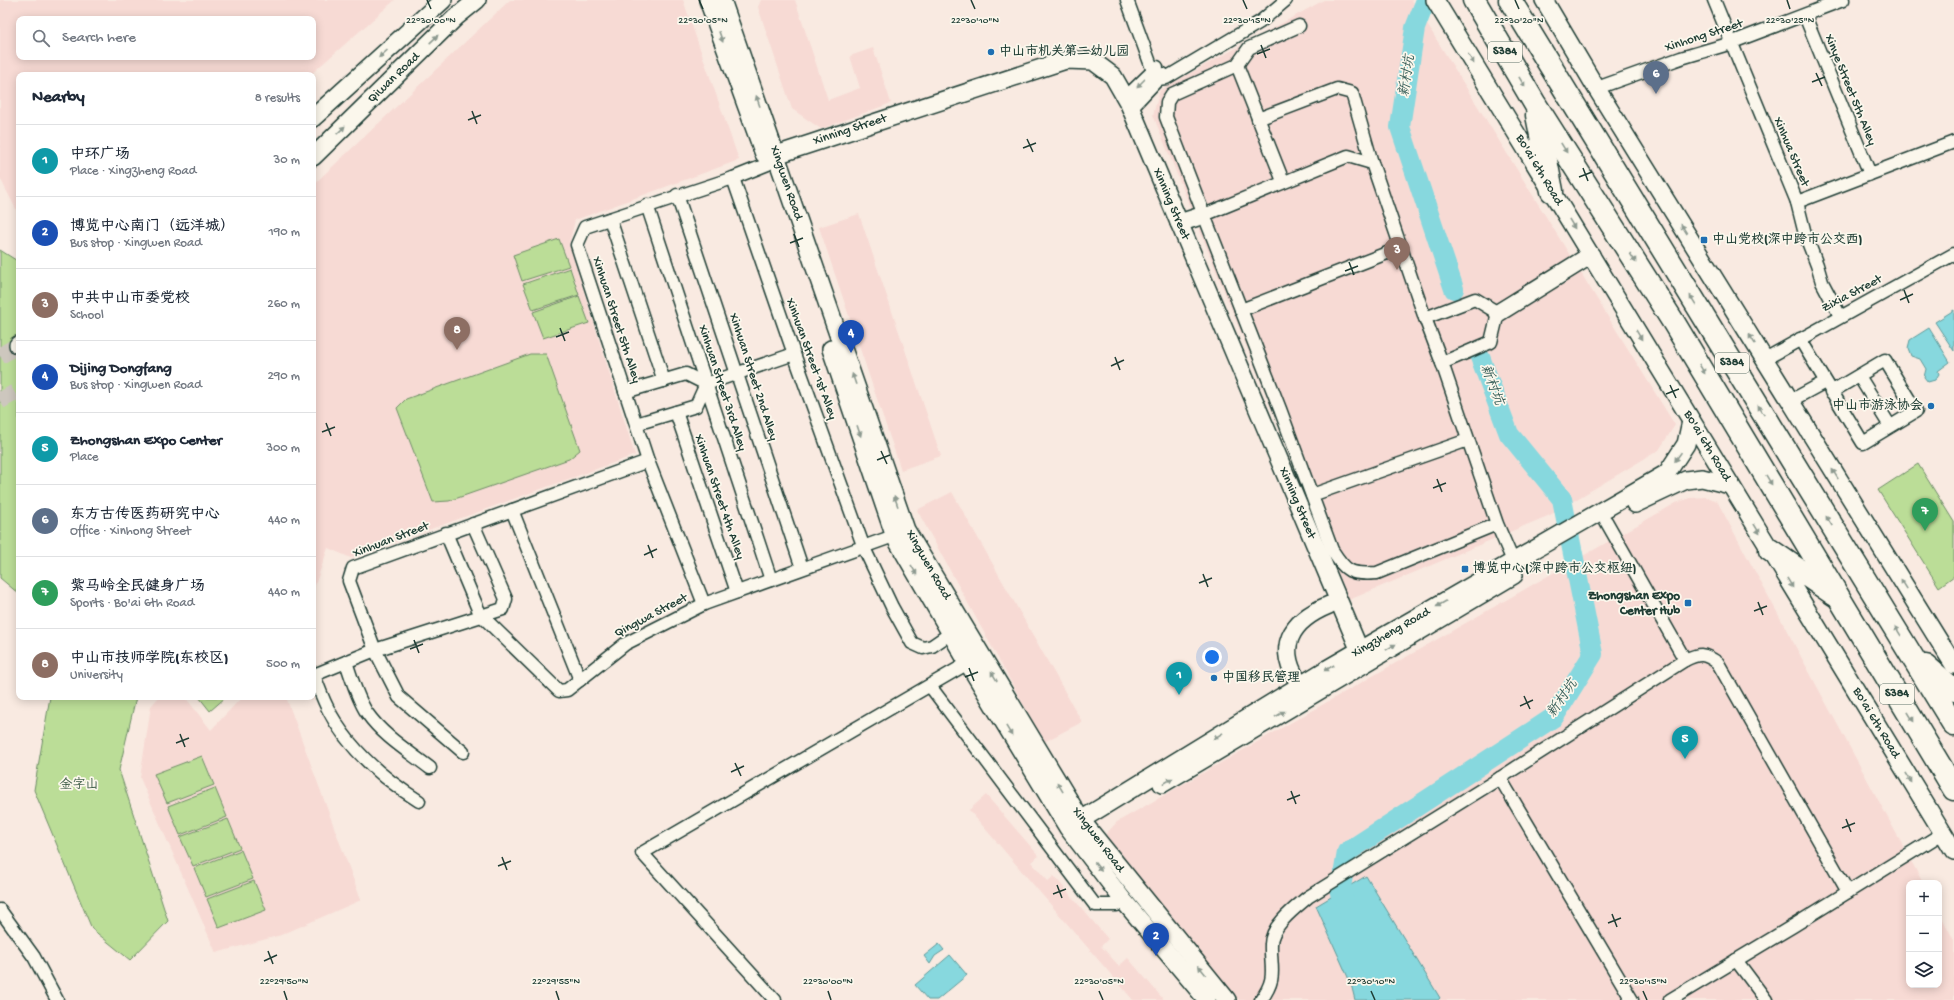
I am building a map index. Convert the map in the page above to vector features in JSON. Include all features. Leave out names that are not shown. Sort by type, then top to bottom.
[{"type":"highway","name":"S384","points":[[1474,0],[1535,104],[1674,323],[1954,789]]},
{"type":"highway","name":"S384","points":[[1510,0],[1954,725]]},
{"type":"highway","points":[[1535,104],[1552,191]]},
{"type":"highway","points":[[1770,550],[1840,599]]},
{"type":"highway","points":[[1913,656],[1954,690]]},
{"type":"street","name":"Qiwan Road","points":[[316,115],[443,0]]},
{"type":"street","name":"Qiwan Road","points":[[316,154],[456,17],[476,0]]},
{"type":"street","name":"Xingwen Road","points":[[708,0],[773,160]]},
{"type":"street","name":"Xingwen Road","points":[[722,0],[773,160],[901,534],[951,633],[968,663],[1123,900],[1206,1000]]},
{"type":"street","points":[[1127,0],[1158,72],[1166,78],[1260,22],[1286,0]]},
{"type":"street","points":[[1132,0],[1158,72]]},
{"type":"street","points":[[1128,103],[1158,72],[1257,19],[1280,0]]},
{"type":"street","name":"Bo'ai 6th Road","points":[[1435,0],[1954,851]]},
{"type":"street","points":[[1544,0],[1954,665]]},
{"type":"street","name":"Xinhua Street","points":[[1714,0],[1797,202],[1805,234],[1822,282],[1840,316]]},
{"type":"street","name":"Xinhong Street","points":[[1597,88],[1731,43],[1805,16],[1843,0]]},
{"type":"street","name":"Xinye Street 5th Alley","points":[[1805,16],[1870,174]]},
{"type":"street","points":[[1299,26],[1249,48],[1237,66],[1172,94],[1167,102],[1166,117],[1332,550],[1342,567],[1359,574],[1377,573],[1497,524]]},
{"type":"street","name":"Xinning Street","points":[[773,160],[1066,60],[1093,61],[1113,76],[1128,103],[1179,223],[1358,659]]},
{"type":"street","points":[[1237,66],[1283,181]]},
{"type":"street","points":[[773,160],[1067,67],[1090,69],[1106,82],[1123,110],[1329,605],[1358,659]]},
{"type":"street","points":[[1258,119],[1337,89],[1352,93],[1372,163],[1400,248],[1442,363],[1497,524],[1516,568]]},
{"type":"street","points":[[1797,202],[1954,142]]},
{"type":"street","points":[[1179,223],[1348,156],[1372,163]]},
{"type":"street","name":"Xinhuan Street 5th Alley","points":[[704,604],[648,460],[577,245],[585,227],[677,195],[734,178],[773,160]]},
{"type":"street","name":"Xinhuan Street 1st Alley","points":[[734,178],[794,354],[864,548],[892,607],[912,643],[923,648],[932,646],[951,633]]},
{"type":"street","name":"Xinhuan Street 2nd Alley","points":[[677,195],[802,568]]},
{"type":"street","name":"Xinhuan Street 3rd Alley","points":[[648,205],[771,580]]},
{"type":"street","points":[[610,219],[664,381]]},
{"type":"street","points":[[1241,310],[1400,248]]},
{"type":"street","name":"Zixia Street","points":[[1764,359],[1954,254]]},
{"type":"street","points":[[1442,363],[1491,342],[1498,312],[1591,256]]},
{"type":"street","points":[[1425,318],[1474,299],[1498,312]]},
{"type":"street","points":[[1790,401],[1828,387],[1859,376],[1885,360],[1916,411],[1863,443],[1828,387],[1800,339]]},
{"type":"street","points":[[636,424],[696,406],[706,384],[794,354]]},
{"type":"street","points":[[625,392],[686,374],[706,384]]},
{"type":"street","points":[[1859,376],[1890,426]]},
{"type":"street","name":"Xinhuan Street 4th Alley","points":[[676,412],[737,592]]},
{"type":"street","name":"Xingzheng Road","points":[[1077,829],[1358,659],[1605,516],[1667,473],[1686,444],[1691,421]]},
{"type":"street","points":[[1312,495],[1468,440]]},
{"type":"street","name":"Xinhuan Street","points":[[463,752],[399,697],[375,650],[349,581],[353,568],[648,460]]},
{"type":"street","name":"Xingzheng Road","points":[[1605,516],[1686,480],[1702,478],[1730,485]]},
{"type":"street","points":[[512,510],[580,680]]},
{"type":"street","points":[[1605,516],[1685,660]]},
{"type":"street","points":[[316,674],[375,650],[503,609],[506,599],[474,524]]},
{"type":"street","name":"Qingwa Street","points":[[446,534],[481,616],[559,691],[567,690],[625,644],[704,604],[901,534]]},
{"type":"street","name":"Xingwen Road","points":[[901,534],[1077,829],[1227,1000]]},
{"type":"street","points":[[1301,686],[1292,673],[1287,652],[1290,636],[1298,624],[1313,611],[1329,605]]},
{"type":"street","points":[[1261,1000],[1269,990],[1273,963],[1270,943],[1282,919],[1322,887],[1500,778],[1685,660],[1697,654],[1708,656],[1718,663],[1848,892]]},
{"type":"street","name":"Xingzheng Road","points":[[1077,829],[1301,686],[1358,659]]},
{"type":"street","points":[[346,662],[359,697],[367,712],[378,727],[430,768]]},
{"type":"street","points":[[775,1000],[642,853],[968,663]]},
{"type":"street","points":[[316,680],[327,708],[350,742],[373,767],[400,789],[419,800]]},
{"type":"street","points":[[930,686],[1095,905],[1118,905],[1123,900]]},
{"type":"street","points":[[1500,778],[1632,1000]]},
{"type":"street","points":[[1670,1000],[1943,833]]},
{"type":"street","points":[[0,910],[34,957],[57,1000]]},
{"type":"street","points":[[1736,960],[1766,1000]]},
{"type":"shaded area","points":[[0,0],[395,0],[313,72],[16,72],[16,209],[0,178]]},
{"type":"shaded area","points":[[510,0],[683,0],[739,160],[575,220],[569,244],[635,455],[351,558],[328,548],[316,582],[316,182]]},
{"type":"shaded area","points":[[761,0],[795,0],[828,100],[860,88],[850,56],[873,48],[891,103],[821,129],[792,109],[758,7]]},
{"type":"shaded area","points":[[1324,0],[1412,0],[1675,425],[1659,450],[1550,515],[1349,600],[1153,115],[1160,90]]},
{"type":"shaded area","points":[[859,214],[941,456],[901,470],[819,227]]},
{"type":"shaded area","points":[[952,492],[1082,722],[1044,742],[917,510]]},
{"type":"shaded area","points":[[1706,497],[1717,501],[1921,880],[1906,880],[1906,988],[1942,988],[1942,918],[1954,940],[1954,1000],[1239,1000],[1140,888],[1107,845],[1106,834],[1117,822],[1676,503],[1690,498]]},
{"type":"shaded area","points":[[156,700],[187,700],[211,730],[239,700],[287,700],[361,900],[281,935],[216,953],[140,778],[151,706]]},
{"type":"shaded area","points":[[986,795],[1039,856],[1031,862],[1048,881],[1054,876],[1108,939],[1101,946],[1119,966],[1128,958],[1164,1000],[1133,1000],[969,810]]},
{"type":"green space","points":[[559,239],[569,266],[522,281],[513,255]]},
{"type":"green space","points":[[0,250],[16,260],[16,591],[0,578]]},
{"type":"green space","points":[[570,268],[579,295],[533,310],[523,284]]},
{"type":"green space","points":[[579,296],[589,323],[543,338],[533,312]]},
{"type":"green space","points":[[530,354],[546,354],[580,450],[569,459],[449,501],[433,502],[397,408],[406,399]]},
{"type":"green space","points":[[1918,464],[1954,522],[1954,576],[1939,587],[1878,490]]},
{"type":"green space","name":"金字山","points":[[49,700],[135,700],[119,770],[168,921],[130,960],[92,929],[34,790]]},
{"type":"green space","points":[[201,700],[223,700],[210,711]]},
{"type":"green space","points":[[202,756],[214,785],[167,803],[154,774]]},
{"type":"green space","points":[[215,788],[227,817],[180,835],[168,806]]},
{"type":"green space","points":[[228,819],[240,848],[193,866],[180,837]]},
{"type":"green space","points":[[241,850],[253,879],[206,897],[194,868]]},
{"type":"green space","points":[[254,881],[266,910],[219,928],[207,899]]},
{"type":"water","points":[[1954,310],[1954,351],[1935,322]]},
{"type":"water","points":[[1929,328],[1950,362],[1938,371],[1939,374],[1935,380],[1928,382],[1924,377],[1926,369],[1920,359],[1911,356],[1908,348],[1910,340]]},
{"type":"water","points":[[1366,876],[1440,998],[1438,1000],[1355,1000],[1351,984],[1316,906]]},
{"type":"water","points":[[939,944],[944,950],[935,956],[930,964],[924,956]]},
{"type":"water","points":[[950,955],[967,975],[937,1000],[928,1000],[915,985]]},
{"type":"waterway","name":"新村坑","points":[[1426,0],[1415,28],[1400,127],[1454,289]]},
{"type":"waterway","name":"新村坑","points":[[1352,914],[1340,893],[1347,852],[1554,717],[1593,654],[1562,499],[1509,434],[1480,357]]},
{"type":"tunnel","points":[[0,356],[16,346]]},
{"type":"tunnel","points":[[0,401],[16,392]]},
{"type":"place","name":"中山市机关第二幼儿园","points":[[991,52]]},
{"type":"place","name":"东方古传医药研究中心","points":[[1656,94]]},
{"type":"place","name":"中山党校(深中跨市公交西)","points":[[1704,240]]},
{"type":"place","name":"中共中山市委党校","points":[[1397,270]]},
{"type":"place","name":"中山市技师学院(东校区)","points":[[457,350]]},
{"type":"place","name":"Dijing Dongfang","points":[[851,353]]},
{"type":"place","name":"中山市游泳协会","points":[[1931,406]]},
{"type":"place","name":"紫马岭全民健身广场","points":[[1925,531]]},
{"type":"place","name":"博览中心(深中跨市公交枢纽)","points":[[1465,569]]},
{"type":"place","name":"Zhongshan Expo Center Hub","points":[[1688,603]]},
{"type":"place","name":"中国移民管理","points":[[1214,678]]},
{"type":"place","name":"中环广场","points":[[1179,695]]},
{"type":"place","name":"Zhongshan Expo Center","points":[[1685,759]]},
{"type":"place","name":"博览中心南门（远洋城）","points":[[1156,956]]}]
